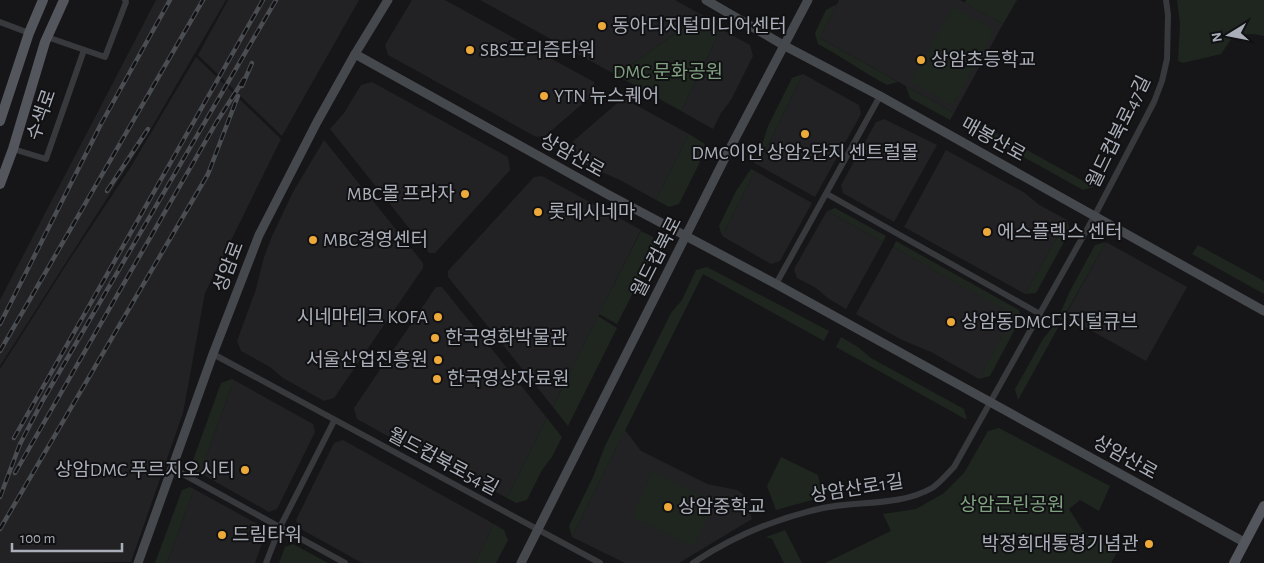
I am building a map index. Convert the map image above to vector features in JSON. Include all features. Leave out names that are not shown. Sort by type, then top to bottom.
[{"type":"main road","name":"수색로","points":[[0,120],[29,34],[43,0]]},
{"type":"main road","name":"수색로","points":[[0,184],[13,149],[47,37],[64,0]]},
{"type":"main road","name":"성암로","points":[[138,563],[213,354],[259,234],[317,122],[388,0]]},
{"type":"main road","name":"매봉산로","points":[[706,0],[785,46],[880,96],[1264,311]]},
{"type":"main road","name":"월드컵북로","points":[[521,563],[731,146],[808,0]]},
{"type":"main road","name":"상암산로","points":[[355,54],[1244,542]]},
{"type":"main road","points":[[1234,563],[1264,506]]},
{"type":"street","points":[[47,37],[105,57],[126,2],[125,0]]},
{"type":"street","name":"월드컵북로47길","points":[[1095,215],[1140,132],[1162,81],[1169,37],[1166,0]]},
{"type":"street","points":[[0,22],[29,34]]},
{"type":"street","name":"수색로","points":[[13,149],[46,159],[84,50]]},
{"type":"street","points":[[776,284],[880,96]]},
{"type":"street","points":[[826,194],[1040,314]]},
{"type":"street","points":[[990,402],[1095,215]]},
{"type":"street","name":"월드컵북로54길","points":[[213,354],[538,531]]},
{"type":"street","name":"상암산로1길","points":[[693,563],[736,538],[796,515],[855,503],[906,498],[927,490],[945,477],[954,467],[990,402]]},
{"type":"street","points":[[266,563],[280,527],[334,421]]},
{"type":"street","points":[[172,468],[345,563]]},
{"type":"street","points":[[538,531],[600,563]]},
{"type":"shaded area","points":[[156,0],[226,0],[146,137],[0,366],[0,300]]},
{"type":"shaded area","points":[[228,0],[359,0],[282,136],[198,55]]},
{"type":"shaded area","points":[[412,0],[445,0],[594,82],[595,93],[545,136],[536,137],[388,55],[385,45]]},
{"type":"shaded area","points":[[480,0],[675,0],[702,15],[616,75]]},
{"type":"shaded area","name":"상암초등학교","points":[[839,0],[960,0],[1003,24],[954,113],[820,38]]},
{"type":"shaded area","points":[[721,29],[750,45],[753,56],[731,100],[721,113],[713,129],[681,111]]},
{"type":"shaded area","points":[[196,57],[281,139],[205,293],[183,413],[131,562],[0,563],[0,369],[130,168]]},
{"type":"shaded area","points":[[803,74],[859,105],[861,114],[815,197],[758,165]]},
{"type":"shaded area","points":[[372,82],[508,157],[510,170],[435,253],[429,253],[330,129],[344,113],[361,85]]},
{"type":"shaded area","points":[[623,98],[689,134],[656,200],[620,180],[571,157],[570,144]]},
{"type":"shaded area","points":[[884,119],[937,145],[894,222],[843,193],[841,185],[876,122]]},
{"type":"shaded area","points":[[324,140],[423,263],[423,268],[334,398],[324,401],[241,351],[237,341],[256,289],[264,257],[272,236],[293,192]]},
{"type":"shaded area","points":[[946,150],[1025,193],[1038,204],[1067,220],[1025,294],[904,227]]},
{"type":"shaded area","points":[[755,171],[812,203],[780,261],[771,264],[722,236]]},
{"type":"shaded area","points":[[542,176],[641,230],[553,407],[448,277],[448,271],[534,177]]},
{"type":"shaded area","points":[[827,211],[883,242],[846,309],[829,299],[816,288],[797,278],[794,269]]},
{"type":"shaded area","points":[[1106,242],[1187,287],[1146,361],[1065,316]]},
{"type":"shaded area","points":[[893,247],[1015,315],[979,379],[931,352],[900,339],[856,314]]},
{"type":"shaded area","points":[[436,287],[442,287],[547,418],[507,498],[451,471],[357,419],[354,408]]},
{"type":"shaded area","points":[[234,380],[313,424],[315,432],[277,509],[269,512],[200,473]]},
{"type":"shaded area","name":"상암중학교","points":[[625,430],[641,451],[707,484],[737,490],[744,495],[752,519],[679,563],[625,563],[572,537]]},
{"type":"shaded area","points":[[343,440],[494,524],[475,563],[362,563],[299,528],[296,520],[334,443]]},
{"type":"shaded area","points":[[194,489],[263,527],[265,535],[255,563],[167,563]]},
{"type":"green space","points":[[966,0],[1017,0],[1003,24],[965,3]]},
{"type":"green space","points":[[1177,0],[1264,0],[1264,36],[1253,34],[1234,35],[1221,54],[1183,63],[1178,61],[1180,24]]},
{"type":"green space","points":[[837,4],[820,38],[898,82],[887,85],[818,44],[815,33],[826,10]]},
{"type":"green space","points":[[953,7],[995,30],[952,106],[910,82]]},
{"type":"green space","name":"DMC 문화공원","points":[[702,15],[721,29],[681,111],[616,75]]},
{"type":"green space","points":[[803,74],[758,165],[754,163],[768,126],[792,78]]},
{"type":"green space","points":[[906,86],[954,113],[950,120],[910,98]]},
{"type":"green space","points":[[965,116],[1094,187],[1083,190],[982,134],[960,126]]},
{"type":"green space","points":[[689,134],[705,144],[699,164],[679,204],[669,207],[656,200]]},
{"type":"green space","points":[[751,169],[755,171],[722,236],[719,226],[736,191]]},
{"type":"green space","points":[[835,208],[886,236],[883,242],[827,211]]},
{"type":"green space","points":[[1067,220],[1070,231],[1036,293],[1025,294]]},
{"type":"green space","points":[[641,231],[653,237],[656,248],[617,324],[599,314]]},
{"type":"green space","points":[[896,241],[1019,310],[1021,318],[990,376],[979,379],[1014,315],[893,247]]},
{"type":"green space","points":[[1106,242],[1062,320],[1058,318],[1070,291],[1095,245]]},
{"type":"green space","points":[[1198,245],[1264,281],[1264,294],[1192,254]]},
{"type":"green space","points":[[707,267],[829,331],[824,341],[703,274],[572,537],[569,526],[593,477],[605,446],[671,313],[682,300],[696,270]]},
{"type":"green space","points":[[598,316],[617,328],[568,426],[553,407]]},
{"type":"green space","points":[[1055,324],[1059,326],[1018,400],[1015,389],[1043,339]]},
{"type":"green space","points":[[841,337],[858,347],[871,358],[964,409],[967,420],[836,347]]},
{"type":"green space","points":[[234,380],[200,473],[195,471],[192,463],[221,383]]},
{"type":"green space","points":[[547,418],[562,437],[527,500],[516,503],[507,498]]},
{"type":"green space","name":"상암근린공원","points":[[999,428],[1110,486],[1099,511],[1080,500],[1069,509],[1083,531],[1118,551],[1111,563],[825,563],[891,531],[883,514],[916,509],[944,493],[964,473],[988,431]]},
{"type":"green space","points":[[781,457],[818,475],[823,497],[776,510],[767,486]]},
{"type":"green space","points":[[652,471],[715,502],[696,543],[690,545],[634,517],[634,511]]},
{"type":"green space","points":[[190,487],[194,489],[167,563],[155,563],[182,490]]},
{"type":"green space","points":[[494,524],[504,530],[508,540],[496,563],[475,563]]},
{"type":"green space","points":[[785,530],[802,563],[784,563],[772,539],[766,537]]},
{"type":"green space","points":[[293,544],[328,563],[279,563],[285,547]]},
{"type":"railway","points":[[0,324],[101,124],[170,0]]},
{"type":"railway","points":[[0,351],[203,0]]},
{"type":"railway","points":[[14,438],[263,0]]},
{"type":"railway","points":[[0,497],[20,444],[43,400],[276,0]]},
{"type":"railway","points":[[242,86],[252,63]]},
{"type":"railway","points":[[15,473],[216,123],[244,79]]},
{"type":"railway","points":[[0,529],[208,174],[238,96]]},
{"type":"railway","points":[[107,191],[148,129]]},
{"type":"place","name":"동아디지털미디어센터","points":[[602,26]]},
{"type":"place","name":"SBS프리즘타워","points":[[470,50]]},
{"type":"place","name":"상암초등학교","points":[[921,60]]},
{"type":"place","name":"YTN 뉴스퀘어","points":[[544,96]]},
{"type":"place","name":"DMC이안 상암2단지 센트럴몰","points":[[805,134]]},
{"type":"place","name":"MBC몰 프라자","points":[[465,194]]},
{"type":"place","name":"롯데시네마","points":[[538,212]]},
{"type":"place","name":"에스플렉스 센터","points":[[987,232]]},
{"type":"place","name":"MBC경영센터","points":[[313,240]]},
{"type":"place","name":"시네마테크 KOFA","points":[[438,317]]},
{"type":"place","name":"상암동DMC디지털큐브","points":[[951,322]]},
{"type":"place","name":"한국영화박물관","points":[[435,338]]},
{"type":"place","name":"서울산업진흥원","points":[[438,360]]},
{"type":"place","name":"한국영상자료원","points":[[437,379]]},
{"type":"place","name":"상암DMC 푸르지오시티","points":[[245,470]]},
{"type":"place","name":"상암중학교","points":[[668,507]]},
{"type":"place","name":"드림타워","points":[[222,535]]},
{"type":"place","name":"박정희대통령기념관","points":[[1149,544]]}]
